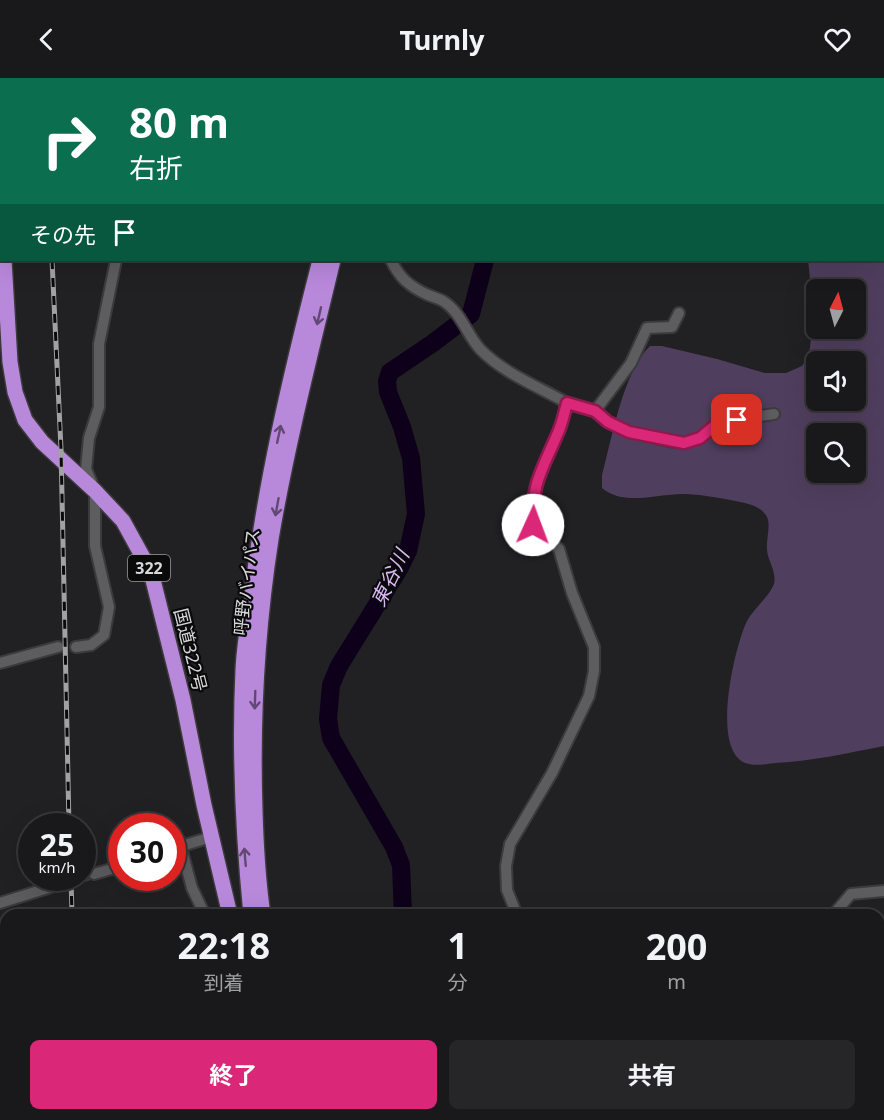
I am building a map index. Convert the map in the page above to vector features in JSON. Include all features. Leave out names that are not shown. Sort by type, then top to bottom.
[{"type":"highway","name":"国道322号","points":[[4,261],[10,362],[15,392],[25,420],[42,442],[95,491],[123,521],[151,572],[183,700],[211,837],[229,909]]},
{"type":"highway","name":"呼野バイパス","points":[[250,909],[241,775],[243,668],[255,561],[265,502],[297,350],[320,261]]},
{"type":"highway","name":"呼野バイパス","points":[[262,909],[253,751],[262,607],[283,477],[333,261]]},
{"type":"street","points":[[76,647],[91,645],[104,635],[109,607],[95,546],[95,491],[86,469],[89,438],[99,407],[99,344],[116,261]]},
{"type":"street","points":[[391,261],[396,272],[404,281],[444,302],[453,310],[479,349],[504,367],[567,403],[595,411],[608,422],[629,432],[684,443],[700,438],[719,422],[774,414]]},
{"type":"street","points":[[595,411],[631,363],[647,328],[672,327],[679,313]]},
{"type":"street","points":[[515,909],[507,890],[506,866],[510,844],[552,773],[589,696],[594,671],[594,646],[572,593],[559,549],[533,525],[532,505],[540,471],[559,433],[567,403]]},
{"type":"street","points":[[0,663],[58,647]]},
{"type":"street","points":[[186,845],[211,837]]},
{"type":"street","points":[[186,872],[202,909]]},
{"type":"street","points":[[0,903],[38,891]]},
{"type":"street","points":[[838,909],[851,894],[884,891]]},
{"type":"shaded area","points":[[808,261],[884,261],[884,746],[817,759],[752,765],[737,757],[730,742],[727,722],[728,698],[736,652],[747,621],[774,584],[775,579],[767,553],[769,524],[767,517],[759,508],[752,505],[706,496],[676,494],[642,498],[621,497],[602,488],[602,475],[626,388],[641,357],[650,346],[662,346],[765,373],[786,373],[802,366],[806,360],[806,411],[866,411],[866,351],[810,351],[811,339],[866,339],[866,279],[810,279]]},
{"type":"waterway","name":"東谷川","points":[[403,909],[401,865],[394,847],[331,738],[328,719],[331,685],[339,666],[408,551],[416,514],[411,458],[388,392],[387,381],[390,372],[471,314],[485,261]]},
{"type":"tunnel","points":[[58,647],[76,647]]},
{"type":"railway","points":[[52,261],[61,449],[69,813]]},
{"type":"railway","points":[[71,891],[72,909]]},
{"type":"route","points":[[533,525],[532,505],[540,471],[559,433],[567,403],[595,411],[608,422],[629,432],[684,443],[700,438],[719,422],[737,420]]}]
